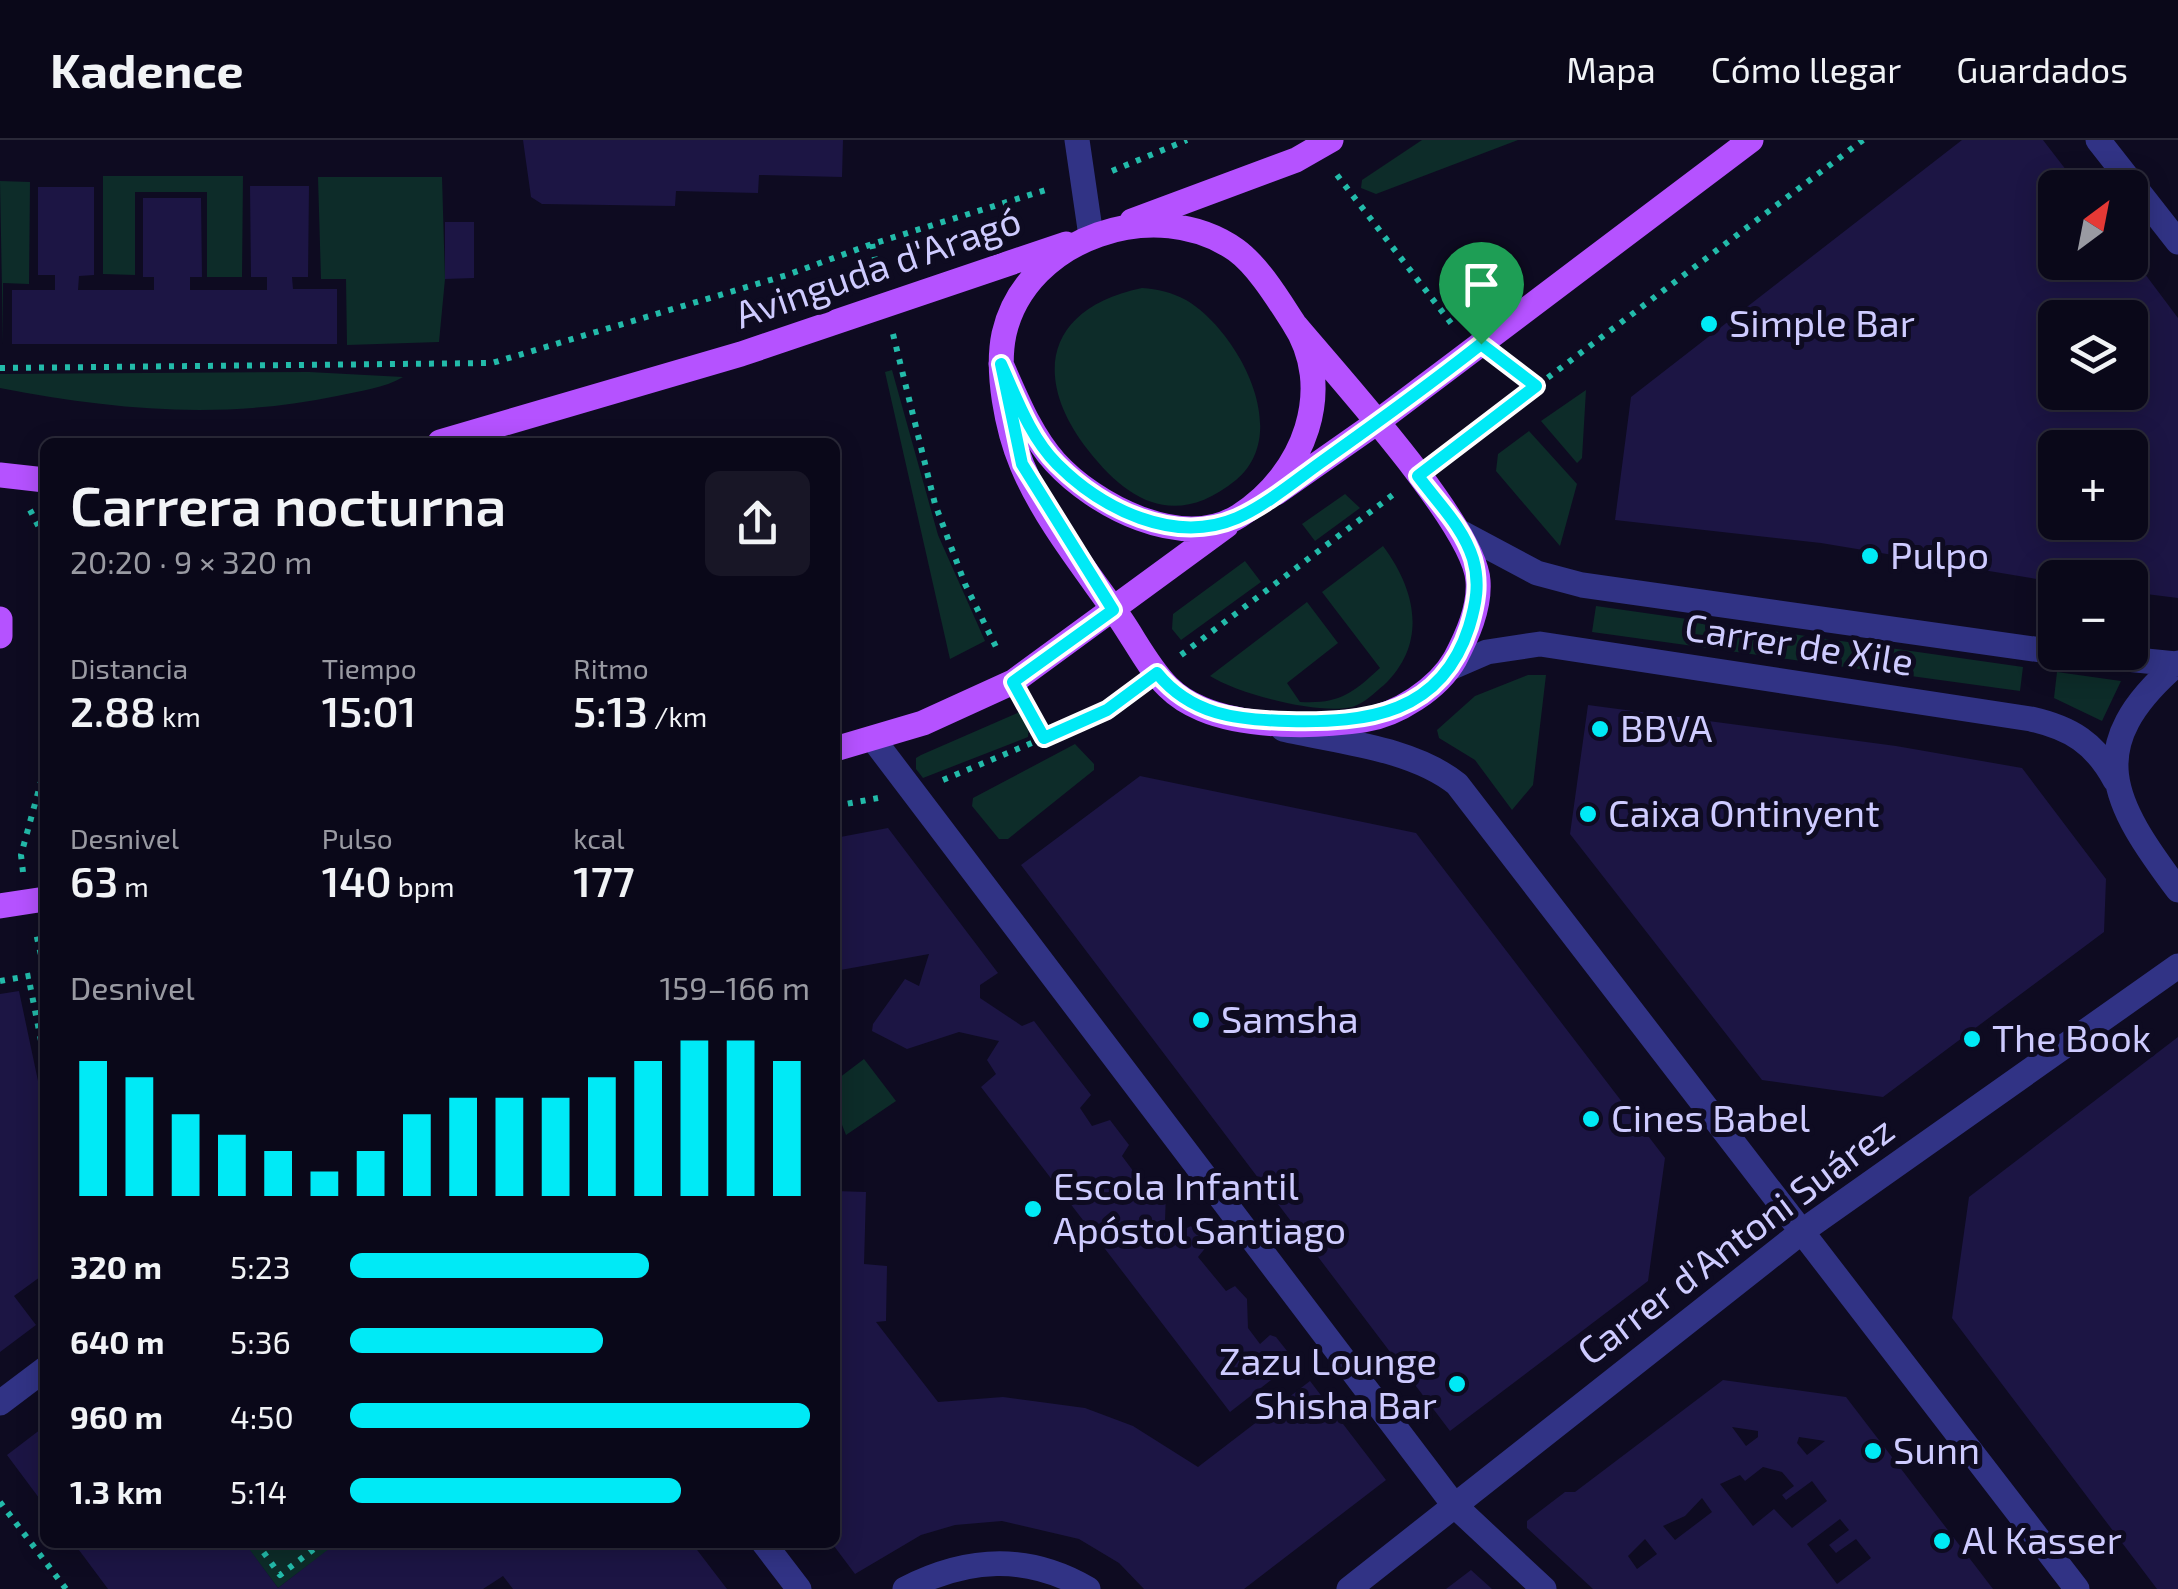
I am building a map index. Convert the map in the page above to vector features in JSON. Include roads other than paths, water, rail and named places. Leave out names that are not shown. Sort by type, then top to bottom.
[{"type":"main road","points":[[840,749],[923,723],[1013,682],[1237,518],[1376,423],[1752,140]]},
{"type":"main road","name":"Avinguda d'Aragó","points":[[454,438],[741,354],[1091,236],[1296,160],[1324,144]]},
{"type":"main road","points":[[1140,224],[1189,228],[1234,249],[1296,326],[1462,533],[1478,581],[1470,624],[1450,668],[1400,708],[1369,720],[1244,720],[1186,700],[1157,673],[1022,464],[1001,364],[1004,331],[1024,292],[1053,259],[1091,236],[1140,224]]},
{"type":"main road","points":[[1001,364],[1027,422],[1056,462],[1096,495],[1133,516],[1165,526],[1197,527],[1237,518],[1271,487],[1307,436],[1314,398],[1312,360],[1296,326]]},
{"type":"main road","points":[[0,475],[40,479]]},
{"type":"main road","points":[[0,618],[0,636]]},
{"type":"main road","points":[[0,906],[40,900]]},
{"type":"street","points":[[1076,140],[1079,181],[1091,236]]},
{"type":"street","points":[[2098,140],[2178,242]]},
{"type":"street","name":"Carrer de Xile","points":[[1462,533],[1538,573],[1582,585],[2038,649]]},
{"type":"street","name":"Carrer de Xile","points":[[1450,668],[1487,652],[1540,644],[2062,726],[2091,744],[2114,780],[2137,834],[2178,890]]},
{"type":"street","name":"Carrer de Xile","points":[[2148,661],[2177,664]]},
{"type":"street","points":[[2114,780],[2122,734],[2151,688],[2177,664]]},
{"type":"street","points":[[1244,720],[1414,762],[1439,770],[1457,784],[2077,1589]]},
{"type":"street","points":[[873,740],[1454,1505],[1544,1589]]},
{"type":"street","name":"Carrer d'Antoni Suárez","points":[[1349,1589],[1804,1230],[2178,966]]},
{"type":"street","points":[[0,1402],[40,1373]]},
{"type":"street","points":[[768,1548],[799,1589]]},
{"type":"street","points":[[905,1589],[960,1566],[992,1561],[1028,1564],[1064,1574],[1088,1589]]},
{"type":"place","name":"Simple Bar","points":[[1709,324]]},
{"type":"place","name":"Pulpo","points":[[1870,556]]},
{"type":"place","name":"BBVA","points":[[1600,729]]},
{"type":"place","name":"Caixa Ontinyent","points":[[1588,814]]},
{"type":"place","name":"Samsha","points":[[1201,1020]]},
{"type":"place","name":"The Book","points":[[1972,1039]]},
{"type":"place","name":"Cines Babel","points":[[1591,1119]]},
{"type":"place","name":"Escola Infantil Apóstol Santiago","points":[[1033,1209]]},
{"type":"place","name":"Zazu Lounge Shisha Bar","points":[[1457,1384]]},
{"type":"place","name":"Sunn","points":[[1873,1451]]},
{"type":"place","name":"Al Kasser","points":[[1942,1541]]}]
